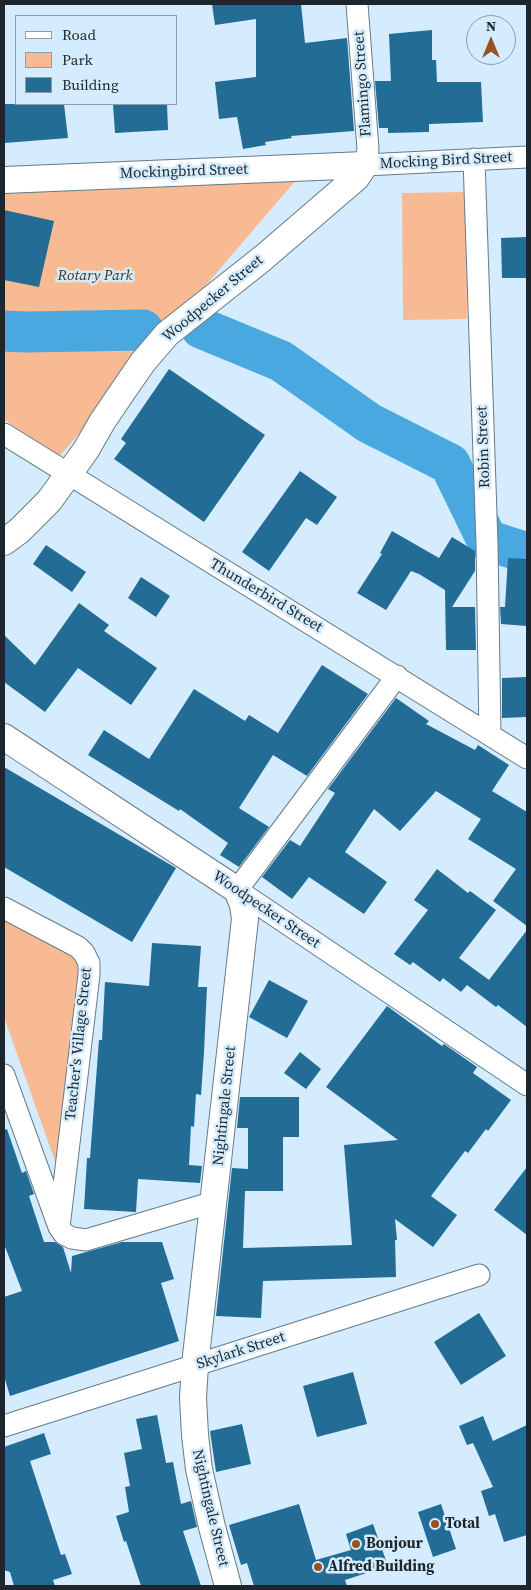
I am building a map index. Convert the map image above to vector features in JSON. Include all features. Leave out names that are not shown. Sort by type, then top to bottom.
[{"type":"street","name":"Flamingo Street","points":[[357,4],[368,149],[365,165]]},
{"type":"street","name":"Mocking Bird Street","points":[[365,165],[527,157]]},
{"type":"street","name":"Robin Street","points":[[474,159],[487,534],[490,735]]},
{"type":"street","name":"Mockingbird Street","points":[[4,180],[365,165]]},
{"type":"street","name":"Woodpecker Street","points":[[4,542],[19,531],[49,501],[76,465],[102,422],[143,362],[167,334],[263,258],[356,178],[365,165]]},
{"type":"street","name":"Thunderbird Street","points":[[4,434],[76,465],[397,676],[527,758]]},
{"type":"street","points":[[238,890],[397,676]]},
{"type":"street","name":"Woodpecker Street","points":[[4,738],[238,890],[527,1085]]},
{"type":"street","name":"Nightingale Street","points":[[228,1586],[199,1469],[194,1435],[193,1398],[195,1365],[245,919],[238,890]]},
{"type":"street","name":"Teacher's Village Street","points":[[4,908],[78,948],[84,953],[89,963],[59,1227]]},
{"type":"street","points":[[4,1075],[59,1227],[64,1234],[72,1238],[86,1240],[214,1202]]},
{"type":"street","name":"Skylark Street","points":[[4,1426],[478,1275]]},
{"type":"green space","name":"Rotary Park","points":[[296,180],[58,458],[4,419],[4,187]]},
{"type":"green space","points":[[466,192],[467,319],[403,320],[402,193]]},
{"type":"green space","points":[[4,910],[87,954],[62,1181],[4,1017]]},
{"type":"building","points":[[212,4],[301,4],[305,43],[347,38],[354,131],[291,136],[292,138],[265,142],[266,145],[243,149],[237,117],[219,119],[215,82],[256,77],[256,19],[215,25]]},
{"type":"building","points":[[432,30],[432,60],[436,60],[437,82],[481,82],[483,122],[429,124],[429,132],[388,133],[388,128],[379,128],[375,81],[391,81],[389,34]]},
{"type":"building","points":[[4,104],[64,105],[68,138],[4,143]]},
{"type":"building","points":[[113,105],[167,105],[168,130],[115,133]]},
{"type":"building","points":[[4,210],[54,221],[39,287],[4,280]]},
{"type":"building","points":[[527,237],[527,278],[502,278],[501,238]]},
{"type":"building","points":[[169,369],[265,435],[204,522],[114,459],[126,443],[121,439]]},
{"type":"building","points":[[300,471],[337,497],[317,525],[306,518],[269,571],[242,552]]},
{"type":"building","points":[[392,531],[439,558],[452,537],[475,551],[475,571],[452,607],[475,607],[476,650],[446,650],[445,590],[419,574],[411,571],[386,610],[357,593],[382,554],[380,553]]},
{"type":"building","points":[[46,545],[86,572],[72,592],[33,564]]},
{"type":"building","points":[[508,558],[527,559],[527,626],[501,624],[500,607],[505,607]]},
{"type":"building","points":[[141,577],[170,596],[156,617],[128,598]]},
{"type":"building","points":[[79,603],[109,625],[104,631],[157,668],[131,705],[78,668],[45,712],[4,682],[4,635],[35,665]]},
{"type":"building","points":[[322,665],[368,694],[307,776],[273,755],[239,808],[269,827],[239,867],[220,855],[228,843],[180,809],[179,811],[88,755],[104,730],[149,759],[194,689],[245,721],[249,715],[278,733]]},
{"type":"building","points":[[527,677],[527,717],[502,718],[502,678]]},
{"type":"building","points":[[396,698],[429,721],[426,724],[475,750],[478,745],[509,765],[492,791],[527,812],[527,926],[493,901],[516,869],[468,839],[481,819],[436,791],[400,831],[374,809],[345,852],[387,882],[364,914],[309,877],[292,899],[262,877],[290,840],[300,846],[335,793],[328,789]]},
{"type":"building","points":[[4,767],[176,868],[132,942],[4,867]]},
{"type":"building","points":[[437,869],[468,893],[470,891],[496,910],[459,958],[489,980],[527,930],[527,1027],[467,985],[461,992],[443,978],[440,982],[413,962],[410,965],[394,954],[428,910],[414,900]]},
{"type":"building","points":[[152,943],[201,946],[198,987],[207,987],[204,1052],[201,1095],[196,1094],[194,1127],[191,1126],[189,1165],[202,1166],[200,1183],[138,1179],[136,1212],[84,1209],[87,1158],[90,1158],[99,1040],[102,1040],[105,982],[149,986]]},
{"type":"building","points":[[269,980],[308,1001],[287,1038],[249,1017]]},
{"type":"building","points":[[387,1006],[442,1046],[444,1044],[477,1067],[473,1073],[511,1100],[488,1131],[486,1129],[468,1153],[465,1151],[431,1196],[457,1215],[433,1247],[395,1219],[397,1240],[395,1240],[396,1277],[263,1281],[261,1318],[216,1316],[232,1168],[248,1169],[248,1128],[237,1128],[240,1097],[299,1097],[299,1137],[283,1137],[283,1191],[245,1191],[243,1248],[352,1245],[344,1145],[398,1140],[326,1087]]},
{"type":"building","points":[[300,1052],[321,1069],[306,1089],[284,1073]]},
{"type":"building","points":[[7,1129],[22,1173],[26,1171],[34,1194],[29,1196],[44,1242],[55,1242],[63,1247],[71,1273],[72,1256],[122,1242],[162,1242],[174,1279],[161,1283],[179,1341],[10,1396],[4,1376],[4,1297],[22,1291],[4,1244],[4,1130]]},
{"type":"building","points":[[527,1167],[527,1235],[494,1210]]},
{"type":"building","points":[[479,1313],[506,1356],[461,1385],[434,1342]]},
{"type":"building","points":[[353,1372],[367,1424],[317,1437],[303,1386]]},
{"type":"building","points":[[157,1415],[166,1463],[173,1462],[181,1504],[191,1501],[197,1527],[183,1531],[201,1586],[141,1586],[116,1516],[129,1512],[125,1487],[130,1486],[124,1453],[142,1449],[136,1419]]},
{"type":"building","points":[[483,1416],[493,1441],[527,1425],[527,1535],[504,1542],[495,1514],[489,1516],[481,1491],[493,1487],[473,1443],[467,1445],[459,1426]]},
{"type":"building","points":[[242,1424],[251,1464],[216,1472],[210,1431]]},
{"type":"building","points":[[44,1433],[51,1454],[30,1461],[61,1555],[65,1554],[72,1574],[53,1580],[55,1586],[14,1586],[10,1572],[4,1570],[4,1447]]},
{"type":"building","points":[[299,1504],[316,1560],[351,1550],[346,1534],[373,1524],[388,1566],[345,1580],[347,1586],[254,1586],[247,1563],[241,1565],[229,1525]]},
{"type":"building","name":"Total","points":[[441,1504],[456,1549],[433,1557],[418,1512]]},
{"type":"waterway","points":[[201,328],[281,361],[369,423],[450,464],[487,540],[527,553]]},
{"type":"waterway","points":[[4,331],[143,330]]},
{"type":"place","name":"Total","points":[[435,1524]]},
{"type":"place","name":"Bonjour","points":[[356,1544]]},
{"type":"place","name":"Alfred Building","points":[[318,1567]]}]
